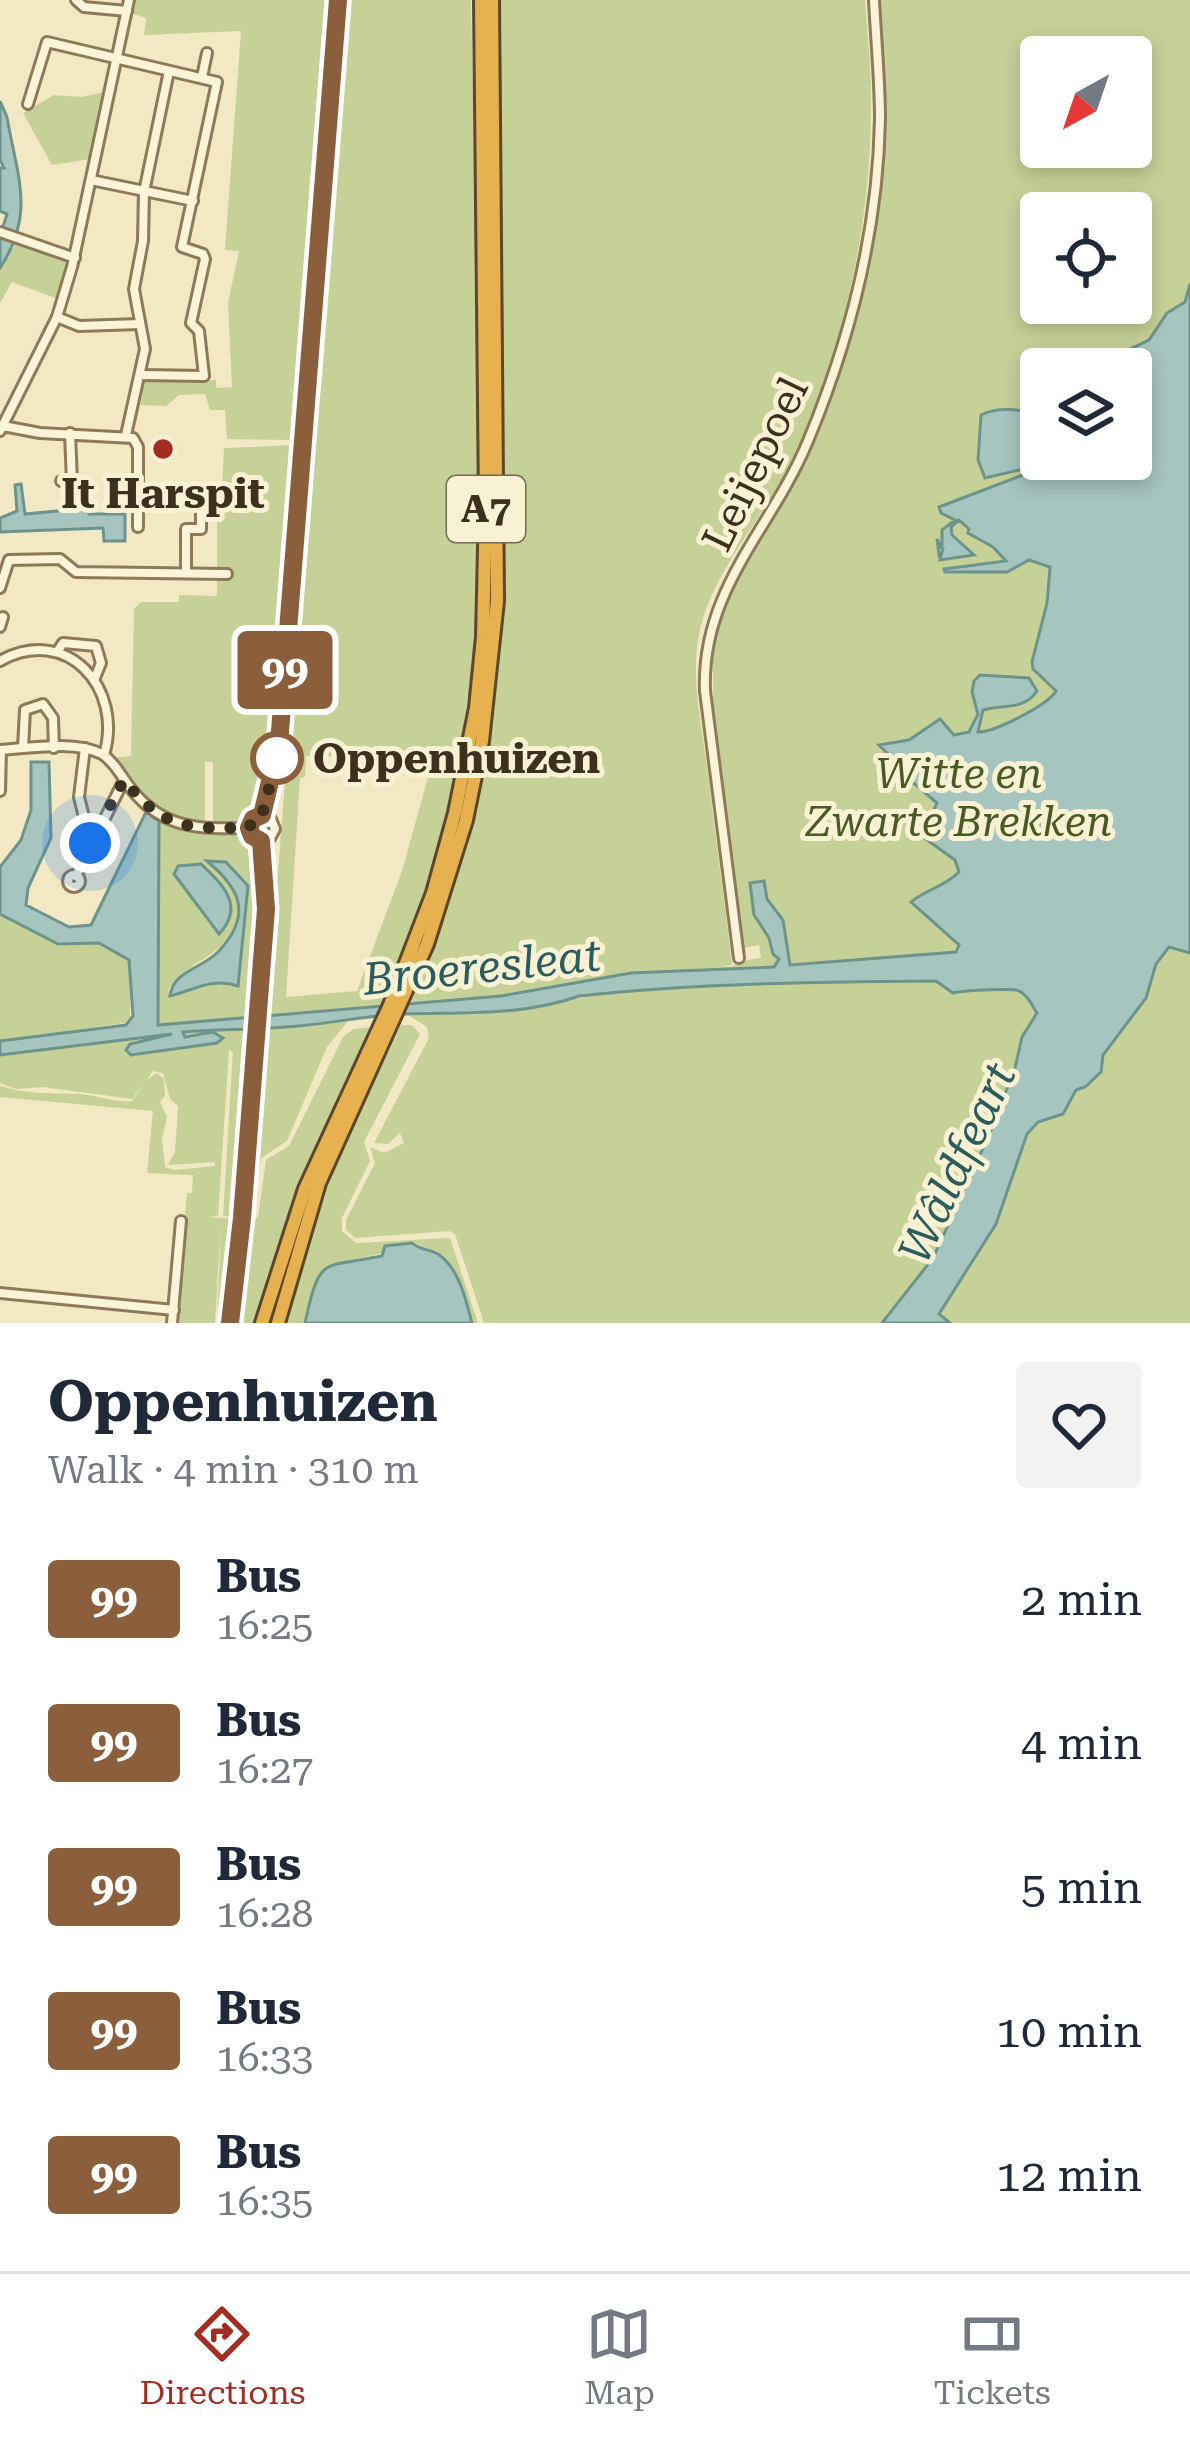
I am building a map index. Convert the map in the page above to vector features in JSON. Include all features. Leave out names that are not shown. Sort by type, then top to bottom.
[{"type":"highway","name":"A7","points":[[396,1004],[455,812],[476,708],[483,637],[481,0]]},
{"type":"highway","name":"A7","points":[[278,1323],[319,1183],[448,884],[466,820],[493,662],[498,468],[492,0]]},
{"type":"highway","name":"A7","points":[[262,1323],[305,1189],[385,1029]]},
{"type":"street","points":[[76,0],[84,7],[127,11]]},
{"type":"street","points":[[129,0],[75,257],[57,317],[1,429],[126,434],[138,444],[138,527]]},
{"type":"street","points":[[262,815],[279,744],[338,0]]},
{"type":"street","name":"Leijepoel","points":[[753,951],[739,955],[705,691],[706,648],[725,590],[800,460],[850,316],[870,222],[878,151],[874,0]]},
{"type":"street","points":[[28,104],[47,42],[217,82],[182,247],[205,259],[191,322],[199,331],[204,376],[140,375]]},
{"type":"street","points":[[202,77],[207,53]]},
{"type":"street","points":[[126,434],[145,349],[134,289],[143,241],[144,192],[169,70]]},
{"type":"street","points":[[91,180],[193,201]]},
{"type":"street","points":[[0,232],[75,257]]},
{"type":"street","points":[[57,317],[79,326],[140,324]]},
{"type":"street","points":[[70,433],[72,481]]},
{"type":"street","points":[[137,490],[201,490],[201,529],[186,529],[186,573]]},
{"type":"street","points":[[0,588],[9,560],[61,559],[76,572],[226,574]]},
{"type":"street","points":[[57,652],[62,643],[97,646],[101,663],[95,678]]},
{"type":"street","points":[[0,661],[26,650],[57,652],[95,678],[104,702],[104,755]]},
{"type":"street","points":[[23,748],[25,710],[43,704],[53,718],[54,748]]},
{"type":"street","points":[[0,790],[0,750],[85,748],[104,755],[148,808],[173,824],[249,828]]},
{"type":"street","points":[[85,748],[79,797],[90,843]]},
{"type":"street","points":[[76,876],[124,780]]},
{"type":"street","points":[[262,815],[271,819],[274,829],[270,838],[261,841],[249,828],[262,815]]},
{"type":"street","points":[[230,1323],[267,902],[261,841]]},
{"type":"street","points":[[172,1323],[181,1221]]},
{"type":"street","points":[[0,1294],[174,1310]]},
{"type":"green space","points":[[132,0],[329,0],[298,440],[227,439],[225,410],[210,410],[205,394],[179,395],[166,406],[140,405],[143,394],[138,392],[143,382],[216,380],[216,388],[232,387],[228,303],[239,251],[225,250],[241,31],[144,35],[146,18],[130,13]]},
{"type":"green space","points":[[352,0],[471,0],[479,554],[473,667],[460,755],[428,884],[379,1009],[267,1017],[308,479],[322,379]],"holes":[[[306,756],[434,756],[402,871],[357,991],[286,997],[300,778],[305,777]]]},
{"type":"green space","name":"Witte en Zwarte Brekken","points":[[497,0],[865,0],[871,89],[869,162],[858,251],[838,338],[791,462],[716,586],[697,646],[698,698],[732,965],[724,966],[732,967],[739,961],[761,958],[759,945],[743,948],[738,933],[740,918],[713,707],[713,633],[728,597],[806,463],[853,333],[875,231],[886,138],[880,0],[1190,0],[1190,1323],[950,1323],[939,1315],[946,1302],[941,1248],[964,1192],[933,1258],[882,1323],[484,1323],[455,1234],[355,1238],[346,1230],[346,1220],[375,1163],[370,1147],[384,1153],[404,1143],[400,1133],[388,1144],[374,1143],[429,1038],[427,1027],[407,1014],[494,1010],[665,986],[752,983],[754,969],[631,974],[519,994],[449,997],[410,1006],[449,898],[478,788],[500,619]]},
{"type":"green space","points":[[105,92],[90,159],[52,165],[23,113],[54,95]]},
{"type":"green space","points":[[16,243],[68,262],[58,299],[12,282],[0,303],[0,268]]},
{"type":"green space","points":[[298,445],[270,772],[258,805],[244,812],[236,825],[213,825],[213,762],[205,762],[205,825],[189,823],[151,803],[110,758],[131,756],[134,609],[141,602],[179,602],[179,595],[217,596],[217,493],[222,489],[224,448]]},
{"type":"green space","points":[[159,821],[187,831],[238,833],[254,850],[261,901],[252,1017],[158,1025]],"holes":[[[209,862],[230,865],[248,887],[233,983],[168,991],[234,930],[239,895]],[[201,864],[223,886],[231,903],[223,931],[210,925],[174,874]]]},
{"type":"green space","points":[[0,914],[58,944],[99,943],[130,960],[130,1022],[0,1041]]},
{"type":"green space","points":[[348,1021],[327,1047],[287,1141],[261,1158],[250,1211],[265,1027]]},
{"type":"green space","points":[[401,1025],[412,1025],[420,1034],[364,1142],[370,1161],[342,1218],[342,1231],[356,1243],[450,1238],[478,1323],[472,1323],[461,1287],[447,1264],[424,1251],[386,1246],[384,1253],[331,1264],[313,1288],[305,1323],[284,1323],[325,1185]]},
{"type":"green space","points":[[252,1027],[238,1217],[223,1216],[233,1052],[229,1050],[218,1216],[207,1217],[239,1219],[226,1323],[217,1323],[221,1221],[215,1323],[175,1323],[187,1193],[192,1193],[193,1175],[147,1173],[153,1111],[0,1097],[0,1086],[28,1092],[132,1101],[144,1083],[132,1099],[43,1087],[16,1089],[0,1083],[0,1055],[174,1033],[169,1038],[217,1043],[223,1038],[217,1033],[185,1037],[181,1033]],"holes":[[[153,1071],[163,1073],[170,1099],[178,1106],[175,1152],[168,1165],[215,1162],[215,1166],[165,1167],[162,1138],[167,1117],[160,1102],[165,1095],[164,1079],[157,1073],[146,1080]]]},
{"type":"green space","points":[[371,1027],[297,1189],[255,1323],[239,1323],[249,1223],[258,1217],[266,1160],[289,1146],[343,1037],[353,1029]]},
{"type":"water","points":[[0,101],[19,177],[21,212],[0,268],[0,236],[7,214],[0,211],[0,168],[4,168]]},
{"type":"water","points":[[1190,284],[1190,953],[1169,947],[1156,964],[1146,998],[1103,1055],[1101,1072],[1076,1090],[1063,1114],[1038,1122],[1027,1134],[996,1224],[939,1314],[950,1323],[882,1323],[933,1258],[989,1135],[1022,1037],[1037,1013],[1016,990],[953,993],[936,981],[668,988],[579,996],[515,1010],[183,1032],[185,1037],[213,1032],[223,1038],[217,1043],[131,1055],[126,1050],[130,1044],[172,1034],[0,1055],[0,1041],[126,1025],[133,1016],[129,960],[99,943],[58,944],[0,914],[0,867],[21,840],[31,810],[31,762],[49,762],[51,838],[28,888],[26,905],[69,927],[91,925],[146,812],[159,821],[158,1025],[501,996],[631,973],[774,967],[779,959],[754,915],[750,883],[764,881],[767,899],[783,920],[790,965],[956,952],[959,945],[911,902],[959,872],[955,860],[909,827],[932,814],[937,803],[915,784],[879,770],[891,757],[879,745],[909,740],[940,719],[954,735],[969,732],[978,714],[972,692],[980,675],[1029,678],[1037,691],[1019,704],[983,710],[978,732],[1020,717],[1056,691],[1033,669],[1032,662],[1047,603],[1050,567],[1029,560],[1007,572],[945,572],[1006,561],[968,533],[959,520],[951,527],[952,535],[974,555],[940,560],[937,539],[942,549],[942,530],[955,520],[939,507],[1020,476],[1020,480],[1152,480],[1152,348],[1132,348],[1149,340],[1167,313],[1185,302]]},
{"type":"water","points":[[1020,411],[1020,470],[985,478],[978,460],[981,415]]},
{"type":"water","points":[[21,484],[25,514],[88,508],[89,514],[125,514],[125,541],[104,541],[103,528],[0,532],[0,518],[17,511],[15,485]]},
{"type":"water","points":[[207,861],[226,862],[248,886],[238,986],[212,984],[170,996],[176,981],[218,952],[236,927],[235,893]]},
{"type":"water","points":[[201,864],[224,888],[231,905],[219,934],[174,874],[178,866]]},
{"type":"water","points":[[412,1243],[438,1254],[451,1267],[472,1323],[305,1323],[315,1286],[326,1268],[382,1256],[385,1246]]},
{"type":"bus line","name":"99","points":[[230,1323],[267,902],[261,841],[249,828],[262,815],[279,744],[338,0]]},
{"type":"place","name":"It Harspit","points":[[163,449]]},
{"type":"place","name":"Oppenhuizen","points":[[277,758]]},
{"type":"route","points":[[90,843],[124,780],[148,808],[173,824],[249,828],[262,815],[277,758]]},
{"type":"water label","name":"Broeresleat","points":[[482,967]]},
{"type":"water label","name":"Wâldfeart","points":[[957,1163]]}]
